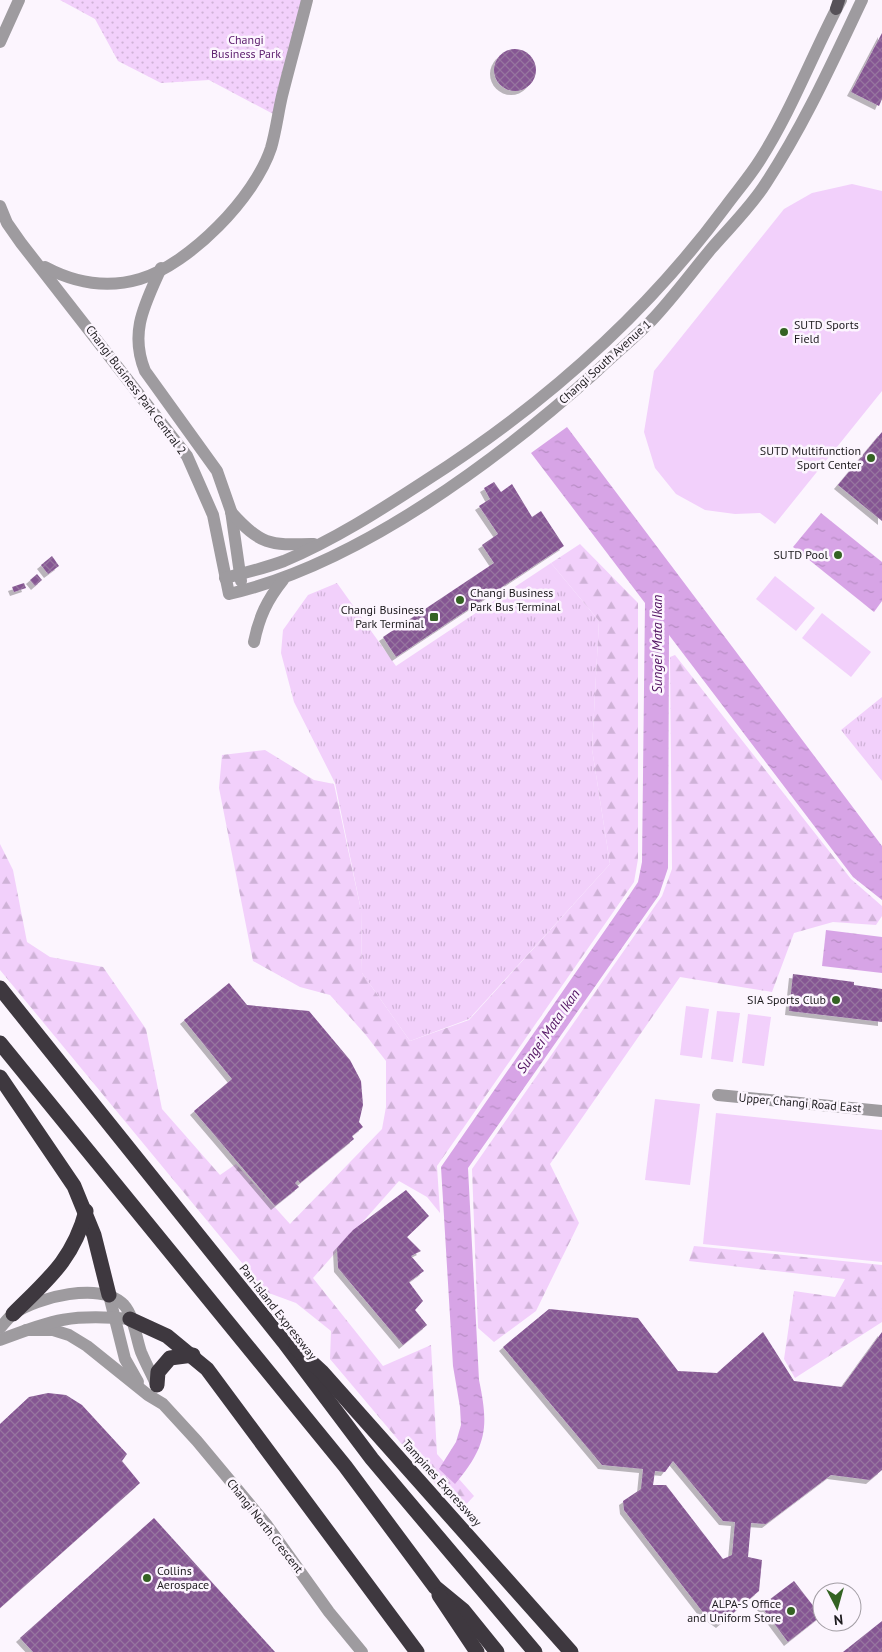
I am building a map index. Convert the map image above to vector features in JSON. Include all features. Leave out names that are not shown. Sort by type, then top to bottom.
[{"type":"highway","name":"Pan-Island Expressway","points":[[0,988],[284,1342],[372,1459],[535,1652]]},
{"type":"highway","points":[[0,1043],[345,1466],[435,1588],[450,1614],[477,1652]]},
{"type":"highway","points":[[0,1077],[74,1186],[86,1212],[109,1295]]},
{"type":"highway","points":[[13,1314],[62,1264],[81,1232],[86,1212]]},
{"type":"highway","points":[[130,1319],[167,1336],[193,1355],[208,1369],[308,1507],[418,1652]]},
{"type":"highway","name":"Tampines Expressway","points":[[284,1342],[296,1348],[322,1372],[571,1652]]},
{"type":"highway","points":[[152,1390],[158,1372],[170,1358],[193,1355]]},
{"type":"highway","points":[[435,1588],[464,1610],[497,1652]]},
{"type":"street","points":[[0,42],[19,0]]},
{"type":"street","points":[[40,265],[66,279],[91,284],[118,283],[141,279],[190,251],[214,230],[232,212],[252,185],[270,149],[307,0]]},
{"type":"street","name":"Changi South Avenue 1","points":[[229,594],[285,578],[373,535],[454,484],[554,409],[651,321],[765,186],[802,124],[862,0]]},
{"type":"street","name":"Changi South Avenue 1","points":[[225,578],[283,561],[321,544],[366,519],[485,442],[564,380],[639,311],[694,249],[760,160],[801,86],[839,3]]},
{"type":"street","name":"Changi Business Park Central 2","points":[[0,206],[6,223],[187,456],[213,515],[229,594]]},
{"type":"street","name":"Changi Business Park Central 2","points":[[161,268],[147,300],[137,340],[138,354],[145,370],[163,397],[217,471],[230,511],[243,591]]},
{"type":"street","name":"Changi South Avenue 1","points":[[230,511],[249,533],[263,541],[279,545],[321,544]]},
{"type":"street","points":[[254,642],[259,617],[265,605],[285,578]]},
{"type":"street","name":"Upper Changi Road East","points":[[718,1095],[882,1111]]},
{"type":"street","points":[[0,1328],[13,1314],[43,1301],[67,1295],[88,1293],[109,1295]]},
{"type":"street","name":"Changi North Crescent","points":[[109,1295],[125,1359],[133,1375],[152,1390],[266,1524],[329,1612],[362,1652]]},
{"type":"street","name":"Changi North Crescent","points":[[109,1295],[125,1306],[148,1368],[152,1390]]},
{"type":"street","points":[[0,1340],[62,1318],[92,1316],[130,1319]]},
{"type":"street","points":[[26,1330],[53,1330],[69,1335],[152,1390]]},
{"type":"green space","name":"Changi Business Park","points":[[60,0],[307,0],[277,116],[209,80],[161,83],[118,61],[95,19]]},
{"type":"green space","name":"SUTD Sports Field","points":[[852,184],[882,191],[882,391],[775,524],[760,513],[735,514],[705,510],[676,494],[655,468],[644,432],[654,371],[784,209],[812,193]]},
{"type":"green space","points":[[580,544],[638,603],[638,859],[634,882],[437,1166],[440,1213],[427,1197],[399,1181],[313,1278],[383,1366],[431,1345],[437,1454],[474,1496],[459,1512],[330,1359],[331,1331],[296,1303],[266,1292],[0,970],[0,844],[13,870],[27,942],[50,957],[103,967],[146,1029],[162,1109],[220,1175],[236,1164],[290,1224],[382,1129],[386,1107],[386,1061],[330,995],[300,987],[253,961],[219,788],[222,755],[265,750],[314,780],[334,784],[361,910],[362,973],[410,1041],[469,1020],[610,864],[592,749],[599,621],[551,563]]},
{"type":"green space","points":[[551,563],[599,621],[592,749],[610,864],[469,1019],[410,1041],[362,973],[361,910],[335,783],[294,702],[281,653],[283,630],[308,595],[337,583],[396,666]]},
{"type":"green space","points":[[775,576],[815,608],[796,631],[756,599]]},
{"type":"green space","points":[[822,613],[871,652],[851,677],[802,638]]},
{"type":"green space","points":[[675,655],[851,879],[882,906],[882,916],[876,925],[833,922],[794,933],[772,992],[680,977],[550,1164],[579,1223],[536,1311],[494,1342],[478,1328],[472,1169],[662,896],[672,869],[670,657]]},
{"type":"green space","points":[[882,697],[882,781],[841,730]]},
{"type":"green space","points":[[686,1006],[709,1009],[702,1058],[680,1055]]},
{"type":"green space","points":[[717,1011],[740,1013],[733,1062],[711,1059]]},
{"type":"green space","points":[[748,1014],[771,1017],[764,1066],[742,1063]]},
{"type":"green space","points":[[655,1099],[700,1104],[690,1185],[645,1180]]},
{"type":"green space","points":[[716,1113],[882,1130],[882,1262],[703,1244]]},
{"type":"green space","points":[[694,1246],[882,1265],[882,1322],[795,1378],[784,1359],[794,1291],[835,1297],[845,1279],[689,1261]]},
{"type":"water","name":"Sungei Mata Ikan","points":[[567,427],[882,846],[882,900],[853,877],[669,635],[668,868],[659,895],[468,1168],[479,1380],[484,1424],[483,1435],[474,1458],[455,1484],[439,1469],[456,1442],[461,1425],[453,1366],[441,1167],[638,882],[642,862],[645,603],[531,453]]},
{"type":"water","name":"SUTD Pool","points":[[821,513],[882,562],[882,601],[874,612],[793,547]]},
{"type":"water","points":[[826,930],[882,937],[882,973],[822,966]]},
{"type":"building","points":[[882,33],[882,99],[879,106],[851,92]]},
{"type":"building","points":[[519,49],[527,52],[533,58],[536,70],[533,82],[527,88],[511,91],[503,88],[497,82],[494,66],[497,58],[503,52]]},
{"type":"building","name":"SUTD Multifunction Sport Center","points":[[882,432],[882,521],[838,485]]},
{"type":"building","name":"Changi Business Park Bus Terminal","points":[[494,482],[501,492],[512,484],[532,517],[541,511],[564,546],[396,657],[383,637],[494,563],[482,545],[498,534],[479,506],[490,499],[484,488]]},
{"type":"building","points":[[52,556],[59,566],[48,574],[41,565]]},
{"type":"building","points":[[37,574],[42,580],[35,586],[30,580]]},
{"type":"building","points":[[24,583],[26,588],[14,592],[12,587]]},
{"type":"building","name":"SIA Sports Club","points":[[793,974],[854,982],[854,985],[882,989],[882,1022],[789,1011]]},
{"type":"building","points":[[229,983],[247,1005],[309,1011],[350,1060],[361,1081],[363,1105],[359,1122],[363,1127],[352,1136],[354,1139],[300,1183],[298,1180],[295,1183],[299,1187],[275,1206],[194,1111],[232,1079],[184,1020]]},
{"type":"building","points":[[406,1190],[429,1216],[407,1237],[421,1251],[411,1256],[424,1271],[409,1282],[423,1301],[415,1310],[427,1325],[403,1345],[338,1268],[337,1248],[353,1230]]},
{"type":"building","points":[[549,1309],[638,1318],[678,1371],[717,1373],[763,1332],[794,1381],[842,1387],[882,1332],[882,1470],[870,1480],[831,1475],[766,1524],[751,1523],[748,1557],[762,1560],[759,1591],[720,1624],[702,1611],[624,1510],[623,1501],[641,1489],[643,1469],[602,1465],[503,1347]],"holes":[[[673,1461],[723,1521],[735,1522],[732,1555],[723,1559],[666,1485],[653,1485],[655,1471],[665,1472]]]},
{"type":"building","points":[[48,1393],[66,1395],[82,1405],[127,1454],[122,1461],[140,1483],[0,1608],[0,1424],[29,1397]]},
{"type":"building","name":"Collins Aerospace","points":[[154,1518],[275,1652],[33,1652],[20,1638]]},
{"type":"building","name":"ALPA-S Office and Uniform Store","points":[[794,1581],[812,1604],[812,1623],[788,1642],[761,1606]]},
{"type":"building","points":[[882,1621],[882,1652],[843,1652]]},
{"type":"place","name":"SUTD Sports Field","points":[[784,332]]},
{"type":"place","name":"SUTD Multifunction Sport Center","points":[[871,458]]},
{"type":"place","name":"SUTD Pool","points":[[838,555]]},
{"type":"place","name":"Changi Business Park Bus Terminal","points":[[460,600]]},
{"type":"place","name":"Changi Business Park Terminal","points":[[434,617]]},
{"type":"place","name":"SIA Sports Club","points":[[836,1000]]},
{"type":"place","name":"Collins Aerospace","points":[[147,1578]]},
{"type":"place","name":"ALPA-S Office and Uniform Store","points":[[791,1611]]}]
